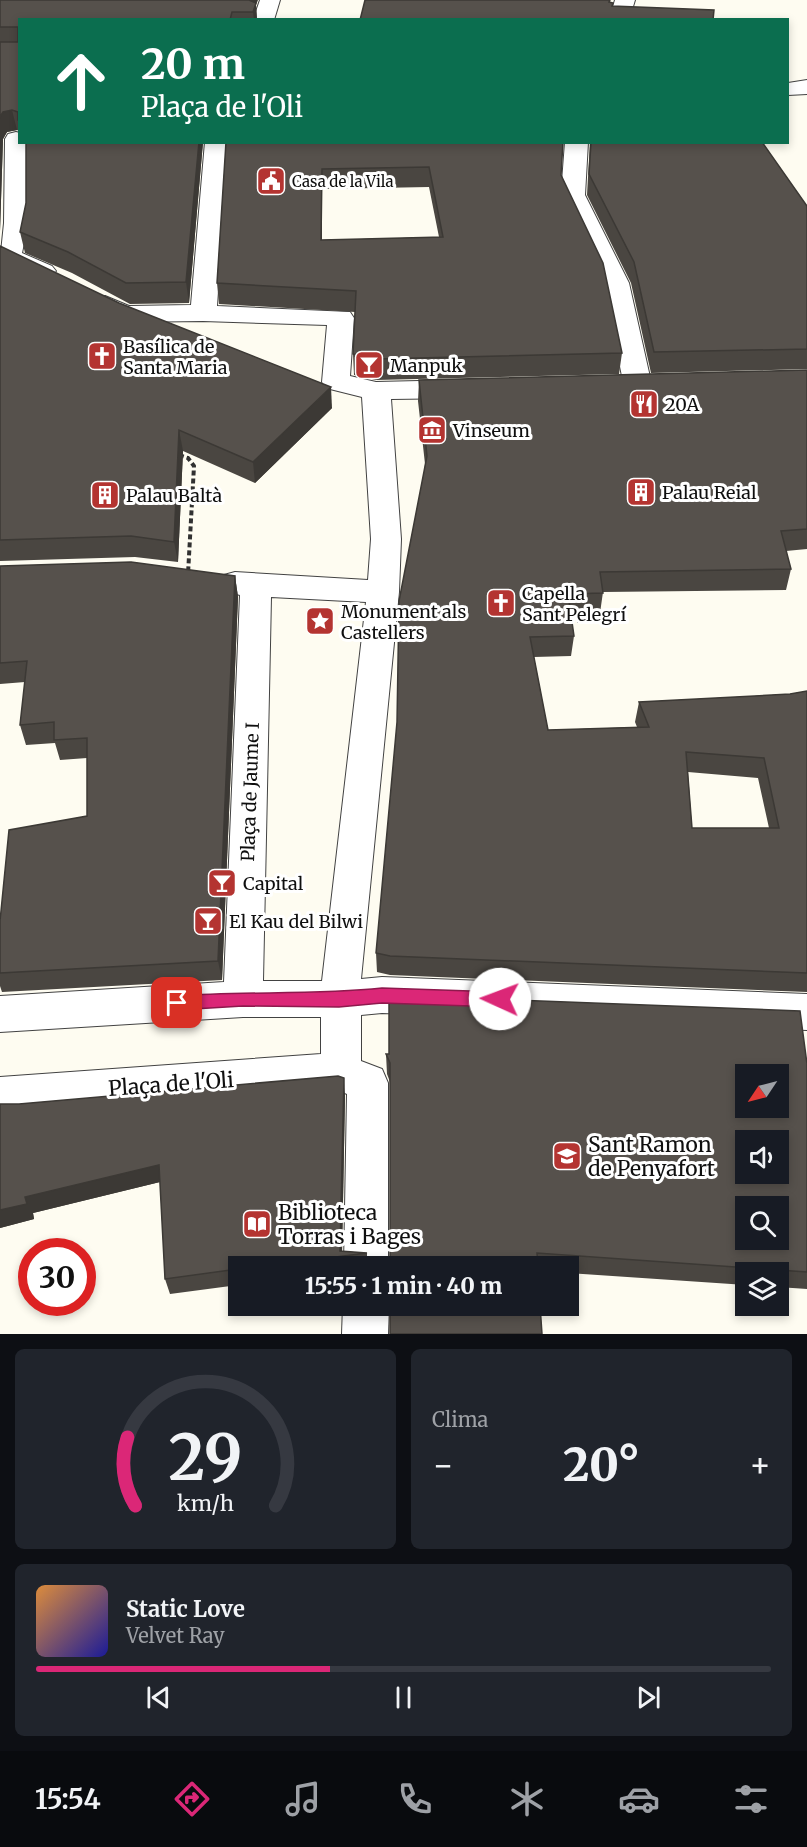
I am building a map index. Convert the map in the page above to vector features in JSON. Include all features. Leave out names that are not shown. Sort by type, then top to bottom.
[{"type":"street","points":[[264,18],[270,0]]},
{"type":"street","points":[[620,18],[625,0]]},
{"type":"street","points":[[789,89],[807,87]]},
{"type":"street","points":[[12,140],[16,223],[9,257],[73,285],[124,314],[203,313],[341,318],[336,382],[376,391],[487,389]]},
{"type":"street","points":[[203,313],[217,144]]},
{"type":"street","points":[[577,144],[573,195],[616,283],[638,386]]},
{"type":"street","points":[[366,1256],[368,1083],[341,1072],[339,999],[383,592],[386,539],[376,391]]},
{"type":"street","points":[[188,576],[256,586],[383,592]]},
{"type":"street","name":"Plaça de Jaume I","points":[[243,999],[256,586]]},
{"type":"street","points":[[0,1014],[243,999],[339,999],[382,995],[807,1012]]},
{"type":"street","name":"Plaça de l'Oli","points":[[0,1096],[341,1072]]},
{"type":"street","points":[[365,1334],[366,1316]]},
{"type":"path","points":[[178,454],[188,458],[194,466],[188,576]]},
{"type":"path","points":[[561,621],[595,620]]},
{"type":"building","points":[[0,0],[249,0],[256,3],[253,12],[232,12],[230,18],[18,18],[18,27],[0,27]]},
{"type":"building","points":[[365,0],[610,0],[609,2],[613,3],[612,6],[714,10],[713,18],[360,18]]},
{"type":"building","points":[[0,42],[18,42],[18,112],[12,110],[3,112],[0,117]]},
{"type":"building","points":[[26,144],[199,144],[186,282],[126,283],[68,252],[20,232],[26,203]]},
{"type":"building","points":[[226,144],[563,144],[561,175],[603,263],[622,353],[376,359],[353,354],[356,291],[217,283]],"holes":[[[429,167],[443,237],[321,240],[322,169]]]},
{"type":"building","points":[[591,144],[763,144],[807,206],[807,349],[654,352],[634,262],[589,174]]},
{"type":"building","points":[[0,246],[119,303],[331,387],[253,462],[179,430],[174,542],[131,536],[0,540]]},
{"type":"building","points":[[807,370],[807,529],[781,531],[791,569],[600,572],[603,593],[568,594],[574,636],[530,637],[548,730],[649,727],[639,702],[790,694],[807,691],[807,973],[390,956],[376,953],[397,722],[399,601],[427,456],[419,380]],"holes":[[[686,752],[764,758],[779,828],[692,828]]]},
{"type":"building","points":[[131,562],[235,576],[218,961],[0,973],[0,921],[9,830],[87,816],[87,738],[54,740],[54,722],[20,725],[27,661],[0,663],[0,566]]},
{"type":"building","name":"Sant Ramon de Penyafort","points":[[389,995],[800,1011],[807,1064],[807,1272],[789,1271],[789,1262],[735,1262],[735,1267],[537,1253],[537,1256],[390,1256],[390,1063],[386,1054],[389,1054]]},
{"type":"building","name":"Biblioteca Torras i Bages","points":[[338,1076],[344,1078],[340,1251],[367,1253],[344,1256],[228,1256],[228,1270],[165,1279],[159,1165],[25,1197],[27,1204],[0,1210],[0,1104]]},
{"type":"building","points":[[390,1316],[541,1316],[542,1334],[390,1334]]},
{"type":"place","name":"Casa de la Vila","points":[[271,181]]},
{"type":"place","name":"Basílica de Santa Maria","points":[[102,356]]},
{"type":"place","name":"Manpuk","points":[[369,365]]},
{"type":"place","name":"20A","points":[[644,404]]},
{"type":"place","name":"Vinseum","points":[[432,430]]},
{"type":"place","name":"Palau Reial","points":[[641,492]]},
{"type":"place","name":"Palau Baltà","points":[[105,495]]},
{"type":"place","name":"Capella Sant Pelegrí","points":[[501,603]]},
{"type":"place","name":"Monument als Castellers","points":[[320,621]]},
{"type":"place","name":"Capital","points":[[222,883]]},
{"type":"place","name":"El Kau del Bilwi","points":[[208,921]]},
{"type":"place","name":"Sant Ramon de Penyafort","points":[[567,1156]]},
{"type":"place","name":"Biblioteca Torras i Bages","points":[[257,1224]]},
{"type":"route","points":[[177,1003],[243,999],[339,999],[382,995],[500,999]]}]
